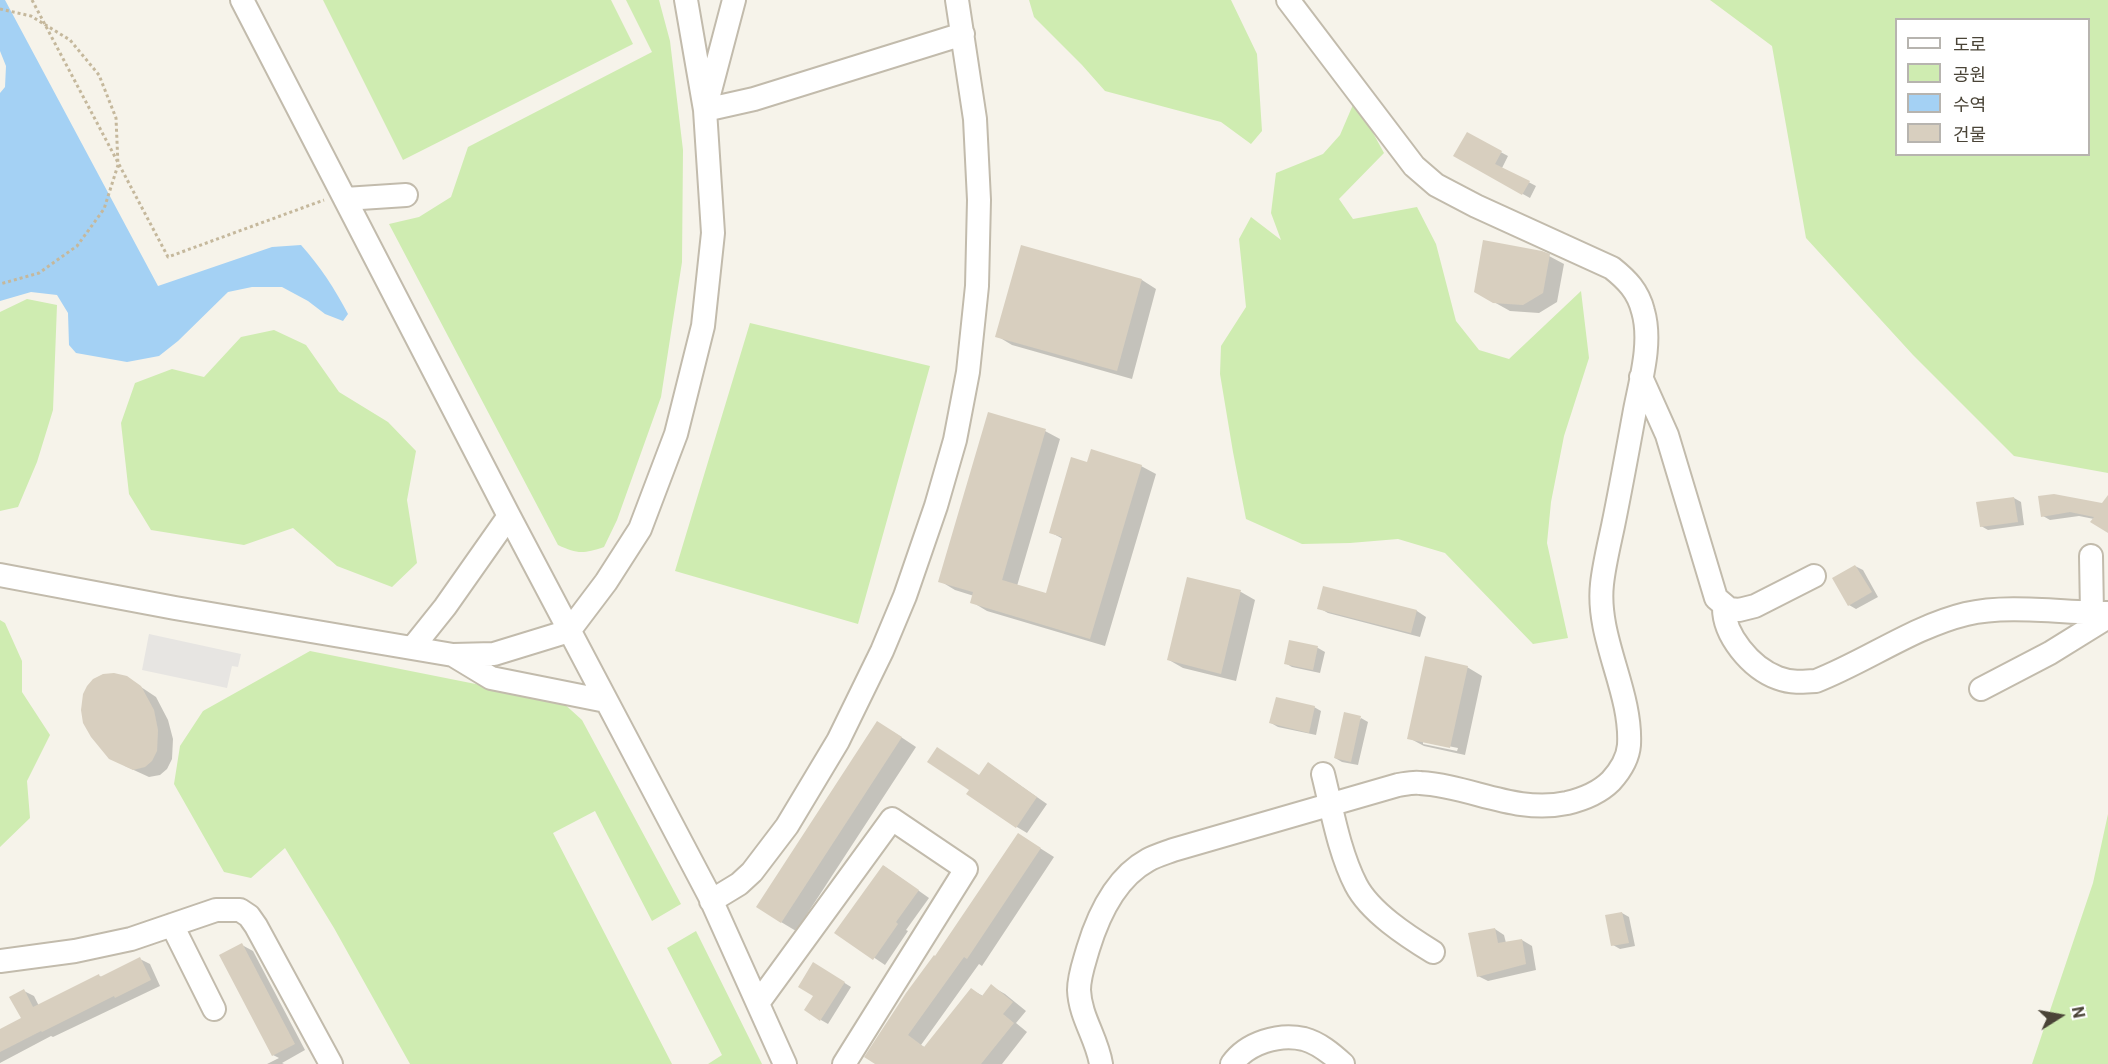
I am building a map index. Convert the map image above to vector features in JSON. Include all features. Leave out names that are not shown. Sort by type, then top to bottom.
[{"type":"street","points":[[242,0],[711,901],[785,1064]]},
{"type":"street","points":[[0,575],[197,612],[453,655],[494,654],[569,631],[606,582],[640,529],[676,434],[703,326],[713,233],[705,110],[686,0]]},
{"type":"street","points":[[705,110],[734,0]]},
{"type":"street","points":[[711,901],[739,884],[752,872],[787,826],[838,741],[882,651],[905,596],[936,506],[955,440],[968,367],[977,286],[979,200],[975,119],[957,0]]},
{"type":"street","points":[[1101,1064],[1083,1016],[1079,990],[1081,972],[1103,909],[1131,872],[1147,861],[1173,850],[1398,785],[1419,783],[1532,807],[1553,806],[1579,800],[1594,794],[1610,782],[1621,769],[1629,747],[1628,723],[1604,621],[1602,586],[1641,377],[1646,325],[1638,296],[1629,281],[1604,264],[1476,206],[1436,185],[1414,166],[1288,0]]},
{"type":"street","points":[[705,110],[754,99],[963,34]]},
{"type":"street","points":[[343,196],[406,195]]},
{"type":"street","points":[[1641,377],[1667,435],[1716,598],[1729,609],[1739,610],[1755,606],[1814,576]]},
{"type":"street","points":[[413,647],[445,607],[509,516]]},
{"type":"street","points":[[2091,556],[2103,614]]},
{"type":"street","points":[[1724,606],[1725,621],[1732,636],[1748,656],[1760,668],[1778,678],[1797,682],[1825,678],[1944,620],[1969,613],[2002,610],[2103,614]]},
{"type":"street","points":[[1981,689],[2050,653],[2103,614]]},
{"type":"street","points":[[453,655],[491,678],[606,701]]},
{"type":"street","points":[[1323,774],[1347,861],[1357,887],[1385,918],[1432,952]]},
{"type":"street","points":[[758,1003],[892,819],[966,869],[844,1064]]},
{"type":"street","points":[[0,961],[75,951],[131,939],[216,910],[227,908],[240,910],[249,916],[256,926],[331,1064]]},
{"type":"street","points":[[172,925],[214,1009]]},
{"type":"street","points":[[1232,1064],[1238,1056],[1258,1043],[1280,1038],[1304,1039],[1329,1052],[1343,1064]]},
{"type":"path","points":[[32,0],[168,257],[343,196]]},
{"type":"path","points":[[0,9],[31,16],[70,40],[99,75],[116,118],[118,165],[104,209],[77,246],[39,273],[0,284]]},
{"type":"green space","points":[[323,0],[611,0],[633,44],[403,160]]},
{"type":"green space","points":[[626,0],[659,0],[670,41],[683,150],[682,262],[661,397],[617,520],[604,547],[580,552],[558,545],[389,224],[419,217],[451,197],[468,147],[652,52]]},
{"type":"green space","points":[[1029,0],[1231,0],[1257,54],[1262,131],[1251,144],[1221,122],[1105,91],[1034,17]]},
{"type":"green space","points":[[1710,0],[2108,0],[2108,473],[2014,456],[1913,355],[1806,238],[1772,46]]},
{"type":"green space","points":[[1355,100],[1384,153],[1339,199],[1353,219],[1417,207],[1436,244],[1456,321],[1479,350],[1509,359],[1581,291],[1589,358],[1564,436],[1551,502],[1547,543],[1568,638],[1533,644],[1445,553],[1398,539],[1302,544],[1246,519],[1220,374],[1221,346],[1246,307],[1239,239],[1251,217],[1281,240],[1271,213],[1276,173],[1323,154],[1340,135]]},
{"type":"green space","points":[[27,299],[57,305],[53,410],[37,462],[18,507],[0,511],[0,312]]},
{"type":"green space","points":[[750,323],[930,366],[858,624],[675,571]]},
{"type":"green space","points":[[274,330],[306,345],[339,392],[388,422],[416,451],[407,500],[417,563],[392,587],[337,566],[293,528],[244,545],[151,530],[129,494],[121,423],[135,383],[172,369],[204,377],[241,337]]},
{"type":"green space","points":[[0,620],[5,623],[22,661],[22,692],[50,735],[27,781],[30,818],[0,847]]},
{"type":"green space","points":[[310,651],[561,701],[582,720],[681,904],[652,921],[595,811],[553,833],[672,1064],[410,1064],[334,928],[285,848],[251,878],[224,872],[174,784],[180,746],[203,711]]},
{"type":"green space","points":[[2108,814],[2108,1064],[2032,1064],[2093,883]]},
{"type":"green space","points":[[696,931],[762,1064],[708,1064],[722,1055],[667,948]]},
{"type":"shaded area","points":[[149,634],[241,654],[238,667],[232,666],[227,688],[142,670]]},
{"type":"water","points":[[0,0],[5,0],[158,286],[272,247],[301,245],[321,269],[348,314],[343,321],[325,314],[308,301],[282,287],[252,287],[228,292],[178,341],[159,356],[127,362],[76,353],[69,345],[68,313],[57,295],[31,292],[0,301],[0,93],[5,87],[6,66],[0,51]]},
{"type":"building","points":[[1467,132],[1502,151],[1495,164],[1530,181],[1522,195],[1453,156]]},
{"type":"building","points":[[1483,240],[1550,254],[1543,293],[1523,305],[1493,303],[1474,292]]},
{"type":"building","points":[[1021,245],[1142,279],[1117,371],[995,337]]},
{"type":"building","points":[[988,412],[1046,429],[1002,580],[1046,593],[1062,537],[1049,533],[1071,457],[1087,462],[1091,449],[1142,465],[1090,639],[970,603],[973,592],[938,582]]},
{"type":"building","points":[[2054,494],[2102,503],[2108,495],[2108,533],[2090,522],[2094,517],[2070,512],[2041,517],[2038,496]]},
{"type":"building","points":[[2014,497],[2018,522],[1980,527],[1976,502]]},
{"type":"building","points":[[1855,565],[1872,592],[1848,606],[1832,578]]},
{"type":"building","points":[[1187,577],[1241,590],[1221,674],[1167,660]]},
{"type":"building","points":[[1323,586],[1417,610],[1411,633],[1317,609]]},
{"type":"building","points":[[1289,640],[1318,646],[1313,670],[1284,664]]},
{"type":"building","points":[[1425,656],[1468,666],[1450,748],[1407,739]]},
{"type":"building","points":[[114,673],[127,676],[141,686],[154,710],[158,730],[157,751],[152,761],[145,767],[133,770],[109,759],[83,723],[81,710],[83,694],[87,686],[93,679],[103,674]]},
{"type":"building","points":[[1276,697],[1315,706],[1309,733],[1269,723]]},
{"type":"building","points":[[1344,712],[1361,716],[1351,762],[1334,758]]},
{"type":"building","points":[[877,721],[902,737],[781,923],[756,907]]},
{"type":"building","points":[[937,747],[979,775],[988,762],[1037,797],[1016,828],[966,794],[969,790],[927,762]]},
{"type":"building","points":[[1018,833],[1041,848],[967,959],[964,957],[908,1035],[924,1047],[971,988],[982,996],[991,984],[1013,1002],[1003,1014],[1014,1023],[981,1064],[875,1064],[864,1057],[906,993],[935,956]]},
{"type":"building","points":[[883,865],[919,890],[873,960],[834,933]]},
{"type":"building","points":[[1622,912],[1629,943],[1611,946],[1605,915]]},
{"type":"building","points":[[1495,928],[1498,943],[1522,939],[1526,964],[1477,977],[1468,933]]},
{"type":"building","points":[[242,943],[295,1044],[272,1056],[219,955]]},
{"type":"building","points":[[140,957],[151,980],[0,1052],[0,1029],[21,1018],[9,997],[24,989],[33,1007],[99,974],[100,977]]},
{"type":"building","points":[[813,962],[845,982],[820,1021],[804,1010],[813,996],[798,987]]}]
